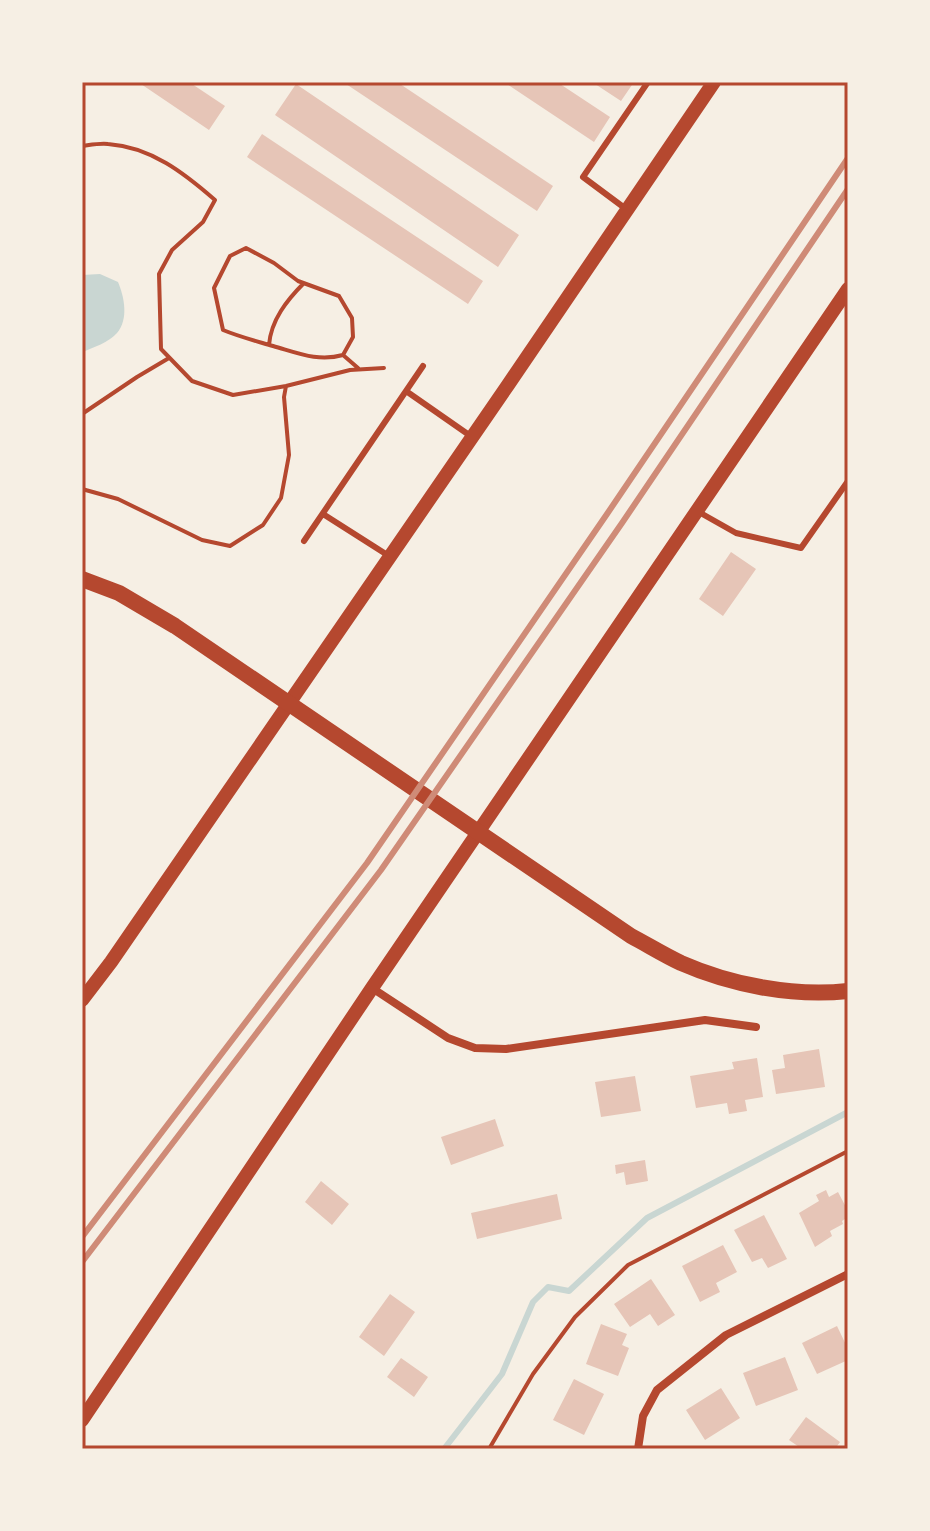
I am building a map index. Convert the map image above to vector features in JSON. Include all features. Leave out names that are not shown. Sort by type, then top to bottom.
[{"type":"main road","points":[[82,579],[119,593],[234,664],[631,936],[682,963],[731,980],[789,991],[848,991]]},
{"type":"street","points":[[82,1000],[714,82]]},
{"type":"street","points":[[82,1420],[848,289]]},
{"type":"street","points":[[372,988],[448,1038],[475,1048],[506,1049],[705,1020],[756,1027]]},
{"type":"street","points":[[638,1449],[643,1416],[657,1390],[726,1335],[848,1274]]},
{"type":"lane","points":[[627,210],[583,177],[648,82]]},
{"type":"lane","points":[[304,541],[423,366]]},
{"type":"lane","points":[[406,391],[472,437]]},
{"type":"lane","points":[[697,511],[736,533],[801,548],[848,481]]},
{"type":"lane","points":[[323,514],[389,556]]},
{"type":"path","points":[[82,146],[107,143],[147,152],[185,173],[215,200],[203,222],[172,250],[159,274],[161,349],[192,381],[233,395],[336,373],[384,368]]},
{"type":"path","points":[[246,248],[304,283],[339,296],[352,318],[353,337],[343,355],[329,359],[311,358],[223,330],[214,288],[230,256],[246,248]]},
{"type":"path","points":[[269,345],[275,321],[304,283]]},
{"type":"path","points":[[343,355],[360,369]]},
{"type":"path","points":[[82,414],[169,358]]},
{"type":"path","points":[[82,489],[118,499],[202,540],[230,546],[263,525],[281,498],[289,455],[284,397],[286,386]]},
{"type":"path","points":[[489,1449],[533,1374],[575,1317],[628,1265],[848,1151]]},
{"type":"shaded area","points":[[100,274],[118,282],[123,301],[123,321],[114,336],[82,352],[82,275]]},
{"type":"building","points":[[138,82],[189,82],[225,106],[209,130]]},
{"type":"building","points":[[343,82],[397,82],[553,186],[537,211]]},
{"type":"building","points":[[504,82],[557,82],[610,117],[594,142]]},
{"type":"building","points":[[592,82],[634,82],[621,101]]},
{"type":"building","points":[[296,84],[519,235],[498,267],[275,115]]},
{"type":"building","points":[[262,134],[483,281],[468,304],[247,157]]},
{"type":"building","points":[[731,552],[756,569],[723,616],[699,599]]},
{"type":"building","points":[[819,1049],[825,1087],[776,1094],[772,1070],[785,1068],[783,1055]]},
{"type":"building","points":[[757,1058],[763,1097],[745,1100],[747,1111],[729,1114],[727,1103],[696,1108],[690,1076],[734,1069],[732,1062]]},
{"type":"building","points":[[635,1076],[641,1111],[601,1117],[595,1082]]},
{"type":"building","points":[[495,1119],[504,1146],[451,1165],[441,1137]]},
{"type":"building","points":[[645,1160],[648,1181],[626,1185],[624,1172],[616,1174],[615,1165]]},
{"type":"building","points":[[321,1181],[349,1204],[332,1225],[305,1202]]},
{"type":"building","points":[[826,1190],[829,1197],[838,1192],[848,1217],[842,1221],[843,1224],[830,1231],[832,1236],[815,1247],[799,1213],[819,1201],[816,1195]]},
{"type":"building","points":[[557,1194],[562,1219],[477,1239],[471,1213]]},
{"type":"building","points":[[764,1215],[787,1259],[768,1268],[762,1258],[752,1262],[734,1230]]},
{"type":"building","points":[[723,1245],[737,1272],[716,1283],[720,1292],[700,1302],[682,1266]]},
{"type":"building","points":[[651,1279],[675,1315],[658,1326],[650,1314],[630,1327],[614,1304]]},
{"type":"building","points":[[390,1294],[415,1312],[384,1356],[359,1337]]},
{"type":"building","points":[[601,1324],[627,1334],[622,1345],[629,1348],[618,1376],[586,1364]]},
{"type":"building","points":[[837,1326],[848,1349],[848,1360],[817,1374],[802,1343]]},
{"type":"building","points":[[785,1357],[798,1390],[756,1406],[743,1373]]},
{"type":"building","points":[[401,1358],[428,1377],[414,1397],[387,1377]]},
{"type":"building","points":[[574,1379],[604,1394],[584,1435],[553,1420]]},
{"type":"building","points":[[721,1388],[740,1418],[705,1440],[686,1410]]},
{"type":"building","points":[[806,1417],[840,1442],[835,1449],[802,1449],[789,1440]]},
{"type":"waterway","points":[[444,1449],[502,1374],[533,1302],[548,1287],[569,1291],[647,1218],[848,1112]]},
{"type":"railway","points":[[82,1237],[367,863],[848,158]]},
{"type":"railway","points":[[82,1262],[381,870],[622,523],[848,189]]}]
